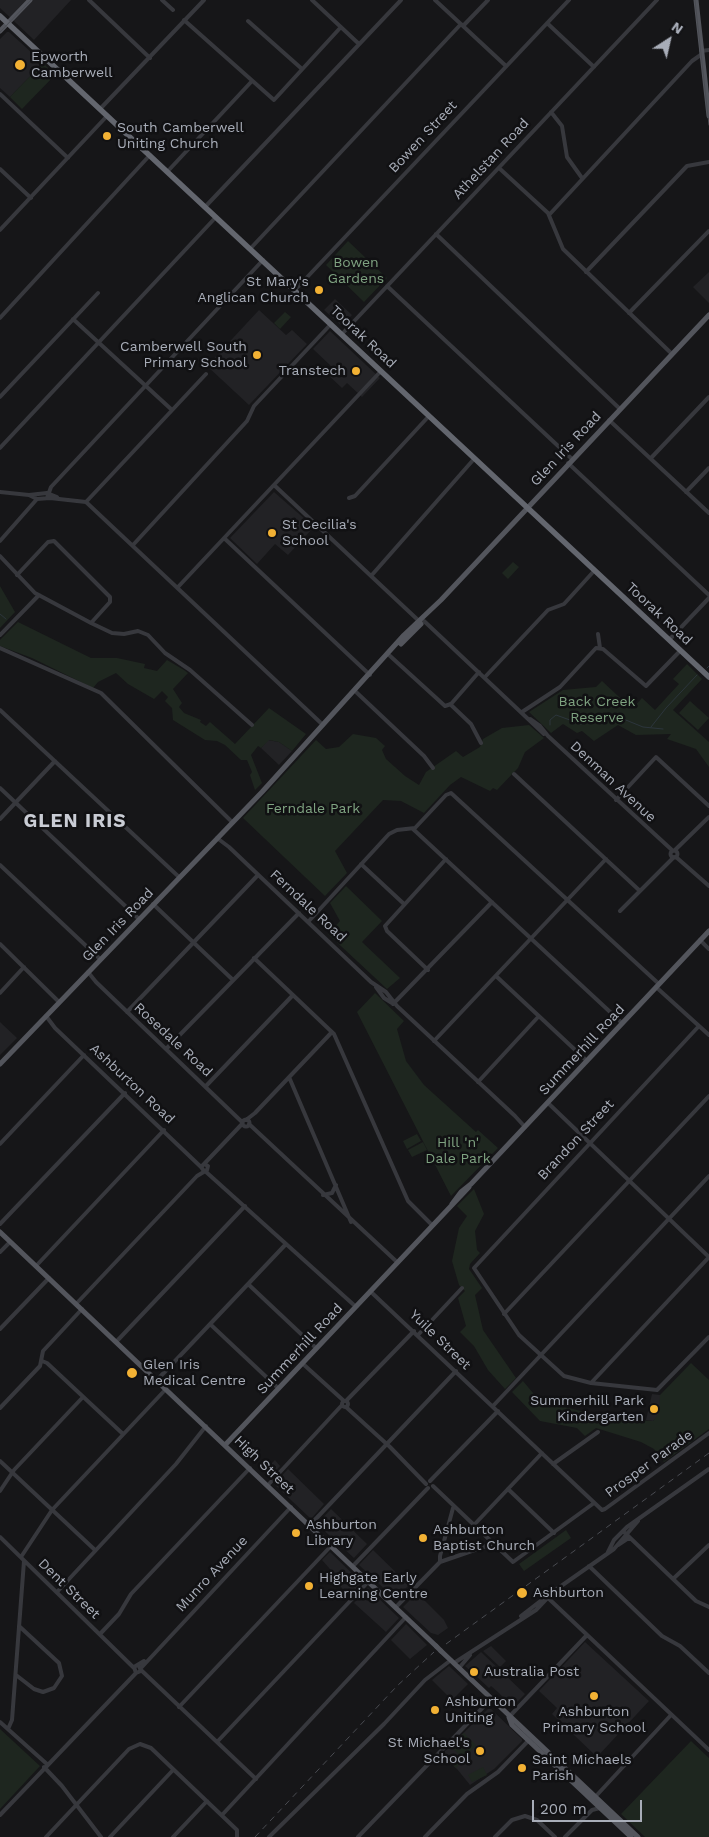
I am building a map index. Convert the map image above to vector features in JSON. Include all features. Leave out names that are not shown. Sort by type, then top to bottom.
[{"type":"highway","name":"Toorak Road","points":[[0,16],[709,677]]},
{"type":"main road","points":[[0,31],[30,0]]},
{"type":"main road","points":[[696,0],[709,116]]},
{"type":"main road","name":"Glen Iris Road","points":[[0,1064],[218,837],[709,314]]},
{"type":"main road","name":"Glen Iris Road","points":[[389,655],[413,627],[423,619]]},
{"type":"main road","name":"Summerhill Road","points":[[226,1444],[452,1204],[461,1192],[471,1184],[709,931]]},
{"type":"main road","name":"High Street","points":[[0,1232],[396,1607],[509,1717],[512,1725],[596,1796],[638,1837]]},
{"type":"main road","name":"High Street","points":[[530,1739],[631,1837]]},
{"type":"street","points":[[88,0],[150,58]]},
{"type":"street","points":[[162,0],[173,10]]},
{"type":"street","points":[[100,109],[204,0]]},
{"type":"street","points":[[312,0],[359,44]]},
{"type":"street","points":[[205,207],[401,0]]},
{"type":"street","points":[[435,0],[506,66]]},
{"type":"street","points":[[250,248],[488,0]]},
{"type":"street","name":"Bowen Street","points":[[295,290],[569,0]]},
{"type":"street","name":"Athelstan Road","points":[[342,334],[657,0]]},
{"type":"street","points":[[184,20],[274,100],[341,27]]},
{"type":"street","points":[[248,21],[302,69]]},
{"type":"street","points":[[547,23],[594,67]]},
{"type":"street","points":[[549,215],[692,62],[701,53],[709,50]]},
{"type":"street","points":[[167,172],[252,81]]},
{"type":"street","points":[[0,94],[68,158]]},
{"type":"street","points":[[551,112],[562,126],[567,157],[582,178]]},
{"type":"street","points":[[0,232],[107,116]]},
{"type":"street","points":[[0,318],[150,155]]},
{"type":"street","points":[[586,272],[687,166],[709,162]]},
{"type":"street","points":[[498,168],[549,215],[560,246],[672,354]]},
{"type":"street","points":[[0,169],[31,198]]},
{"type":"street","points":[[0,448],[216,217]]},
{"type":"street","points":[[630,313],[709,231]]},
{"type":"street","points":[[436,234],[620,409]]},
{"type":"street","points":[[0,541],[37,499],[47,496],[51,487],[263,260]]},
{"type":"street","points":[[388,286],[709,596],[669,640]]},
{"type":"street","points":[[0,397],[98,293]]},
{"type":"street","points":[[74,319],[172,410]]},
{"type":"street","points":[[132,544],[247,422],[254,406],[331,324]]},
{"type":"street","points":[[178,587],[381,371]]},
{"type":"street","points":[[86,501],[206,374]]},
{"type":"street","points":[[651,458],[709,397]]},
{"type":"street","points":[[349,498],[355,496],[429,416]]},
{"type":"street","points":[[610,420],[709,513]]},
{"type":"street","points":[[370,574],[439,501],[474,459]]},
{"type":"street","points":[[686,492],[709,468]]},
{"type":"street","name":"Denman Avenue","points":[[274,485],[370,574],[423,619],[522,712],[540,726],[548,736],[709,886]]},
{"type":"street","points":[[0,492],[86,501],[324,724]]},
{"type":"street","points":[[29,495],[37,499]]},
{"type":"street","points":[[224,538],[370,675]]},
{"type":"street","points":[[17,575],[52,540],[89,573],[110,597],[110,602],[91,623]]},
{"type":"street","points":[[0,556],[37,594],[91,623],[112,633],[124,634],[138,631],[148,634],[168,656],[190,670],[252,726]]},
{"type":"street","points":[[485,678],[548,610],[563,605],[594,571]]},
{"type":"street","points":[[0,635],[37,594]]},
{"type":"street","points":[[598,634],[600,648],[644,686],[649,684],[680,650]]},
{"type":"street","points":[[0,648],[102,693],[233,821]]},
{"type":"street","points":[[522,712],[560,687],[595,649],[600,648]]},
{"type":"street","points":[[389,655],[442,704],[450,704],[471,724],[481,743]]},
{"type":"street","points":[[450,704],[480,672]]},
{"type":"street","points":[[355,691],[424,756],[433,768]]},
{"type":"street","points":[[0,710],[179,878]]},
{"type":"street","points":[[616,800],[656,757],[709,806]]},
{"type":"street","points":[[0,819],[55,761]]},
{"type":"street","points":[[514,774],[640,890]]},
{"type":"street","points":[[0,788],[140,918]]},
{"type":"street","points":[[307,921],[393,831],[413,829],[450,793],[568,900],[709,1034]]},
{"type":"street","points":[[620,912],[709,817]]},
{"type":"street","points":[[413,829],[622,1023]]},
{"type":"street","name":"Ferndale Road","points":[[218,837],[371,982],[386,992],[395,1004],[526,1126]]},
{"type":"street","points":[[428,970],[387,931],[385,926],[446,859]]},
{"type":"street","points":[[434,1041],[606,859]]},
{"type":"street","points":[[361,864],[404,904]]},
{"type":"street","points":[[0,866],[100,959]]},
{"type":"street","points":[[127,1012],[258,875]]},
{"type":"street","points":[[395,1004],[492,902]]},
{"type":"street","points":[[153,904],[233,980]]},
{"type":"street","points":[[166,1049],[298,912]]},
{"type":"street","points":[[700,940],[709,949]]},
{"type":"street","points":[[0,944],[61,1000]]},
{"type":"street","points":[[254,958],[332,1032],[407,1199],[432,1225]]},
{"type":"street","points":[[0,992],[24,967]]},
{"type":"street","name":"Rosedale Road","points":[[87,974],[396,1264]]},
{"type":"street","points":[[496,976],[587,1061]]},
{"type":"street","points":[[206,1086],[293,995]]},
{"type":"street","points":[[478,1082],[539,1016]]},
{"type":"street","name":"Ashburton Road","points":[[44,1018],[205,1167]]},
{"type":"street","name":"Brandon Street","points":[[504,1314],[475,1272],[476,1263],[700,1026]]},
{"type":"street","points":[[76,1304],[332,1032]]},
{"type":"street","points":[[0,1144],[84,1055]]},
{"type":"street","points":[[289,1077],[336,1183],[351,1222]]},
{"type":"street","points":[[0,1224],[125,1093]]},
{"type":"street","points":[[709,1096],[504,1314],[520,1336],[561,1375],[591,1383],[655,1390],[662,1387],[709,1337]]},
{"type":"street","points":[[546,1104],[709,1257],[591,1383]]},
{"type":"street","points":[[36,1266],[164,1130]]},
{"type":"street","points":[[205,1167],[354,1308]]},
{"type":"street","points":[[494,1405],[709,1176]]},
{"type":"street","points":[[322,1195],[332,1193],[336,1183]]},
{"type":"street","points":[[116,1342],[245,1206]]},
{"type":"street","points":[[0,1252],[10,1242]]},
{"type":"street","points":[[157,1380],[286,1244]]},
{"type":"street","points":[[0,1329],[48,1278]]},
{"type":"street","points":[[248,1284],[316,1348]]},
{"type":"street","points":[[418,1334],[462,1288]]},
{"type":"street","name":"Yuile Street","points":[[371,1290],[484,1398],[494,1405],[506,1420],[602,1510]]},
{"type":"street","points":[[0,1408],[42,1361],[42,1352],[82,1309]]},
{"type":"street","points":[[210,1324],[278,1388]]},
{"type":"street","points":[[268,1485],[414,1331]]},
{"type":"street","points":[[42,1361],[47,1362],[123,1434]]},
{"type":"street","points":[[302,1363],[508,1560],[516,1561],[594,1503]]},
{"type":"street","points":[[310,1525],[456,1371]]},
{"type":"street","points":[[6,1728],[12,1716],[23,1559],[52,1510],[166,1389]]},
{"type":"street","points":[[0,1491],[12,1473],[83,1397]]},
{"type":"street","points":[[352,1566],[498,1412]]},
{"type":"street","points":[[56,1592],[176,1464],[206,1426]]},
{"type":"street","points":[[553,1464],[598,1432]]},
{"type":"street","name":"Prosper Parade","points":[[602,1510],[606,1509],[709,1434]]},
{"type":"street","points":[[473,1526],[542,1453]]},
{"type":"street","points":[[0,1462],[95,1550]]},
{"type":"street","points":[[100,1634],[120,1614],[131,1594],[250,1468]]},
{"type":"street","points":[[607,1553],[614,1540],[709,1468]]},
{"type":"street","points":[[508,1489],[554,1533]]},
{"type":"street","name":"Munro Avenue","points":[[0,1814],[291,1507]]},
{"type":"street","points":[[440,1562],[440,1556],[455,1509]]},
{"type":"street","points":[[624,1532],[697,1602],[709,1607]]},
{"type":"street","points":[[616,1547],[624,1532]]},
{"type":"street","name":"Dent Street","points":[[0,1537],[123,1656],[256,1778]]},
{"type":"street","points":[[269,1837],[379,1728],[385,1719],[439,1668],[475,1651],[519,1619],[525,1611],[533,1609],[547,1596],[607,1553],[627,1539],[633,1540]]},
{"type":"street","points":[[396,1607],[440,1562],[490,1543]]},
{"type":"street","points":[[673,1579],[709,1545]]},
{"type":"street","points":[[179,1706],[331,1546]]},
{"type":"street","points":[[589,1566],[662,1636],[680,1646],[709,1673]]},
{"type":"street","points":[[23,1575],[34,1570]]},
{"type":"street","points":[[218,1742],[369,1582]]},
{"type":"street","points":[[547,1596],[709,1750]]},
{"type":"street","points":[[223,1816],[406,1617]]},
{"type":"street","points":[[16,1674],[34,1689],[43,1692],[54,1688],[62,1676],[58,1663],[19,1626]]},
{"type":"street","points":[[509,1717],[587,1635]]},
{"type":"street","points":[[358,1837],[491,1699]]},
{"type":"street","points":[[596,1796],[672,1715]]},
{"type":"street","points":[[0,1722],[37,1756],[101,1837]]},
{"type":"street","points":[[425,1837],[467,1794],[501,1769],[530,1739]]},
{"type":"street","points":[[46,1837],[132,1746],[140,1744],[148,1746],[223,1816],[238,1831],[238,1836]]},
{"type":"street","points":[[110,1837],[173,1770]]},
{"type":"street","points":[[173,1837],[207,1801]]},
{"type":"street","points":[[565,1837],[591,1811],[600,1808]]},
{"type":"street","points":[[494,1837],[512,1820],[525,1816],[537,1820],[556,1837]]},
{"type":"shaded area","points":[[0,0],[71,0],[34,40],[0,8]]},
{"type":"shaded area","name":"Epworth Camberwell","points":[[7,32],[43,63],[10,97],[0,88],[0,39]]},
{"type":"shaded area","points":[[709,272],[709,303],[693,287]]},
{"type":"shaded area","points":[[335,299],[352,315],[342,326],[324,310]]},
{"type":"shaded area","name":"Camberwell South Primary School","points":[[259,310],[286,335],[292,330],[307,344],[249,405],[207,366]]},
{"type":"shaded area","points":[[330,331],[380,378],[362,397],[347,383],[342,388],[326,373],[332,367],[313,349]]},
{"type":"shaded area","name":"St Cecilia's School","points":[[274,492],[314,527],[288,555],[275,544],[257,564],[230,538]]},
{"type":"shaded area","points":[[268,740],[279,742],[292,751],[279,765],[261,748]]},
{"type":"shaded area","points":[[0,1022],[17,1038],[0,1055]]},
{"type":"shaded area","name":"Summerhill Park Kindergarten","points":[[652,1394],[660,1395],[662,1404],[659,1415],[653,1421],[646,1420]]},
{"type":"shaded area","points":[[275,1460],[280,1466],[269,1478],[263,1472]]},
{"type":"shaded area","points":[[288,1469],[324,1504],[311,1519],[274,1484]]},
{"type":"shaded area","points":[[331,1509],[367,1544],[354,1558],[317,1524]]},
{"type":"shaded area","points":[[373,1550],[409,1585],[395,1599],[359,1565]]},
{"type":"shaded area","points":[[330,1552],[362,1583],[350,1596],[334,1580],[337,1577],[322,1560]]},
{"type":"shaded area","points":[[368,1588],[399,1618],[386,1632],[354,1603]]},
{"type":"shaded area","points":[[417,1593],[444,1620],[448,1628],[438,1635],[431,1633],[403,1607]]},
{"type":"shaded area","points":[[406,1624],[427,1645],[410,1659],[391,1640]]},
{"type":"shaded area","name":"Ashburton Primary School","points":[[585,1642],[649,1701],[597,1757],[552,1714],[557,1708],[539,1691]]},
{"type":"shaded area","points":[[491,1646],[506,1661],[500,1667],[483,1651]]},
{"type":"shaded area","points":[[481,1652],[525,1694],[512,1707],[491,1686],[489,1688],[465,1666]]},
{"type":"shaded area","points":[[449,1666],[468,1684],[452,1700],[432,1680]]},
{"type":"shaded area","name":"St Michael's School","points":[[488,1709],[491,1709],[522,1741],[494,1769],[470,1785],[457,1769],[441,1755]]},
{"type":"green space","points":[[43,63],[55,75],[22,109],[10,97]]},
{"type":"green space","name":"Bowen Gardens","points":[[348,241],[387,278],[364,302],[326,265]]},
{"type":"green space","points":[[285,312],[291,317],[280,329],[274,323]]},
{"type":"green space","points":[[513,562],[519,567],[508,579],[502,573]]},
{"type":"green space","points":[[0,586],[15,612],[0,628]]},
{"type":"green space","points":[[18,622],[91,658],[117,658],[145,664],[144,668],[157,671],[167,660],[188,673],[173,689],[182,703],[179,707],[184,713],[201,720],[200,722],[206,726],[210,722],[235,744],[269,708],[306,734],[292,751],[279,742],[269,740],[261,748],[258,746],[251,755],[262,783],[255,790],[250,775],[252,772],[247,760],[241,760],[225,745],[217,741],[205,740],[173,720],[172,708],[165,701],[168,697],[162,691],[154,699],[128,684],[116,673],[98,682],[93,688],[32,658],[0,646],[0,640]]},
{"type":"green space","name":"Back Creek Reserve","points":[[687,664],[702,679],[673,710],[709,742],[709,767],[696,749],[667,739],[671,734],[636,735],[618,725],[594,741],[582,731],[577,733],[563,724],[551,733],[529,712],[563,690],[596,687],[602,681],[632,709],[642,698],[655,710],[679,684],[673,679]]},
{"type":"green space","points":[[690,701],[709,718],[698,730],[679,713]]},
{"type":"green space","name":"Ferndale Park","points":[[529,725],[544,738],[525,752],[518,768],[497,790],[493,788],[490,791],[461,777],[450,785],[424,813],[401,801],[383,800],[335,851],[347,873],[325,896],[243,818],[316,740],[326,749],[339,747],[353,734],[376,738],[385,746],[382,750],[386,759],[405,776],[419,785],[426,772],[456,751],[463,757],[480,747],[483,739],[502,728]]},
{"type":"green space","points":[[346,886],[382,921],[362,942],[400,978],[387,989],[328,934],[340,921],[330,903]]},
{"type":"green space","name":"Hill 'n' Dale Park","points":[[375,993],[404,1021],[397,1029],[406,1061],[424,1085],[476,1132],[478,1130],[498,1148],[451,1196],[357,1012]]},
{"type":"green space","points":[[417,1134],[421,1141],[407,1149],[403,1141]]},
{"type":"green space","points":[[423,1142],[427,1150],[412,1157],[408,1150]]},
{"type":"green space","points":[[474,1189],[484,1214],[475,1231],[477,1250],[480,1253],[470,1264],[469,1269],[482,1288],[475,1295],[483,1330],[516,1378],[505,1389],[488,1370],[474,1346],[460,1332],[466,1326],[458,1298],[465,1291],[459,1285],[452,1261],[459,1228],[467,1216],[457,1206]]},
{"type":"green space","points":[[691,1363],[709,1380],[709,1429],[664,1462],[654,1449],[641,1442],[596,1428],[585,1436],[577,1428],[540,1421],[512,1392],[523,1381],[538,1399],[551,1404],[616,1419],[653,1421],[659,1413],[660,1395]]},
{"type":"green space","points":[[566,1530],[571,1538],[524,1571],[519,1564]]},
{"type":"green space","points":[[0,1729],[40,1766],[0,1809]]},
{"type":"green space","points":[[464,1733],[476,1745],[456,1768],[452,1764],[460,1755],[450,1746]]},
{"type":"green space","points":[[691,1741],[709,1758],[709,1837],[645,1837],[621,1814]]},
{"type":"green space","points":[[483,1767],[487,1775],[472,1782],[468,1775]]},
{"type":"waterway","points":[[0,614],[6,619]]},
{"type":"waterway","points":[[651,727],[697,675]]},
{"type":"waterway","points":[[550,725],[550,720],[556,715],[581,724],[611,714],[643,727],[663,729]]},
{"type":"tram line","points":[[0,32],[31,0]]},
{"type":"tram line","points":[[695,0],[709,125]]},
{"type":"railway","points":[[446,1644],[709,1453]]},
{"type":"railway","points":[[255,1837],[397,1686],[434,1652]]},
{"type":"place","name":"Epworth Camberwell","points":[[20,65]]},
{"type":"place","name":"South Camberwell Uniting Church","points":[[107,136]]},
{"type":"place","name":"St Mary's Anglican Church","points":[[319,290]]},
{"type":"place","name":"Camberwell South Primary School","points":[[257,355]]},
{"type":"place","name":"Transtech","points":[[356,371]]},
{"type":"place","name":"St Cecilia's School","points":[[272,533]]},
{"type":"place","name":"Glen Iris Medical Centre","points":[[132,1373]]},
{"type":"place","name":"Summerhill Park Kindergarten","points":[[654,1409]]},
{"type":"place","name":"Ashburton Library","points":[[296,1533]]},
{"type":"place","name":"Ashburton Baptist Church","points":[[423,1538]]},
{"type":"place","name":"Highgate Early Learning Centre","points":[[309,1586]]},
{"type":"place","name":"Ashburton","points":[[522,1593]]},
{"type":"place","name":"Australia Post","points":[[474,1672]]},
{"type":"place","name":"Ashburton Primary School","points":[[594,1696]]},
{"type":"place","name":"Ashburton Uniting","points":[[435,1710]]},
{"type":"place","name":"St Michael's School","points":[[480,1751]]},
{"type":"place","name":"Saint Michaels Parish","points":[[522,1768]]},
{"type":"district","name":"GLEN IRIS","points":[[75,821]]}]
